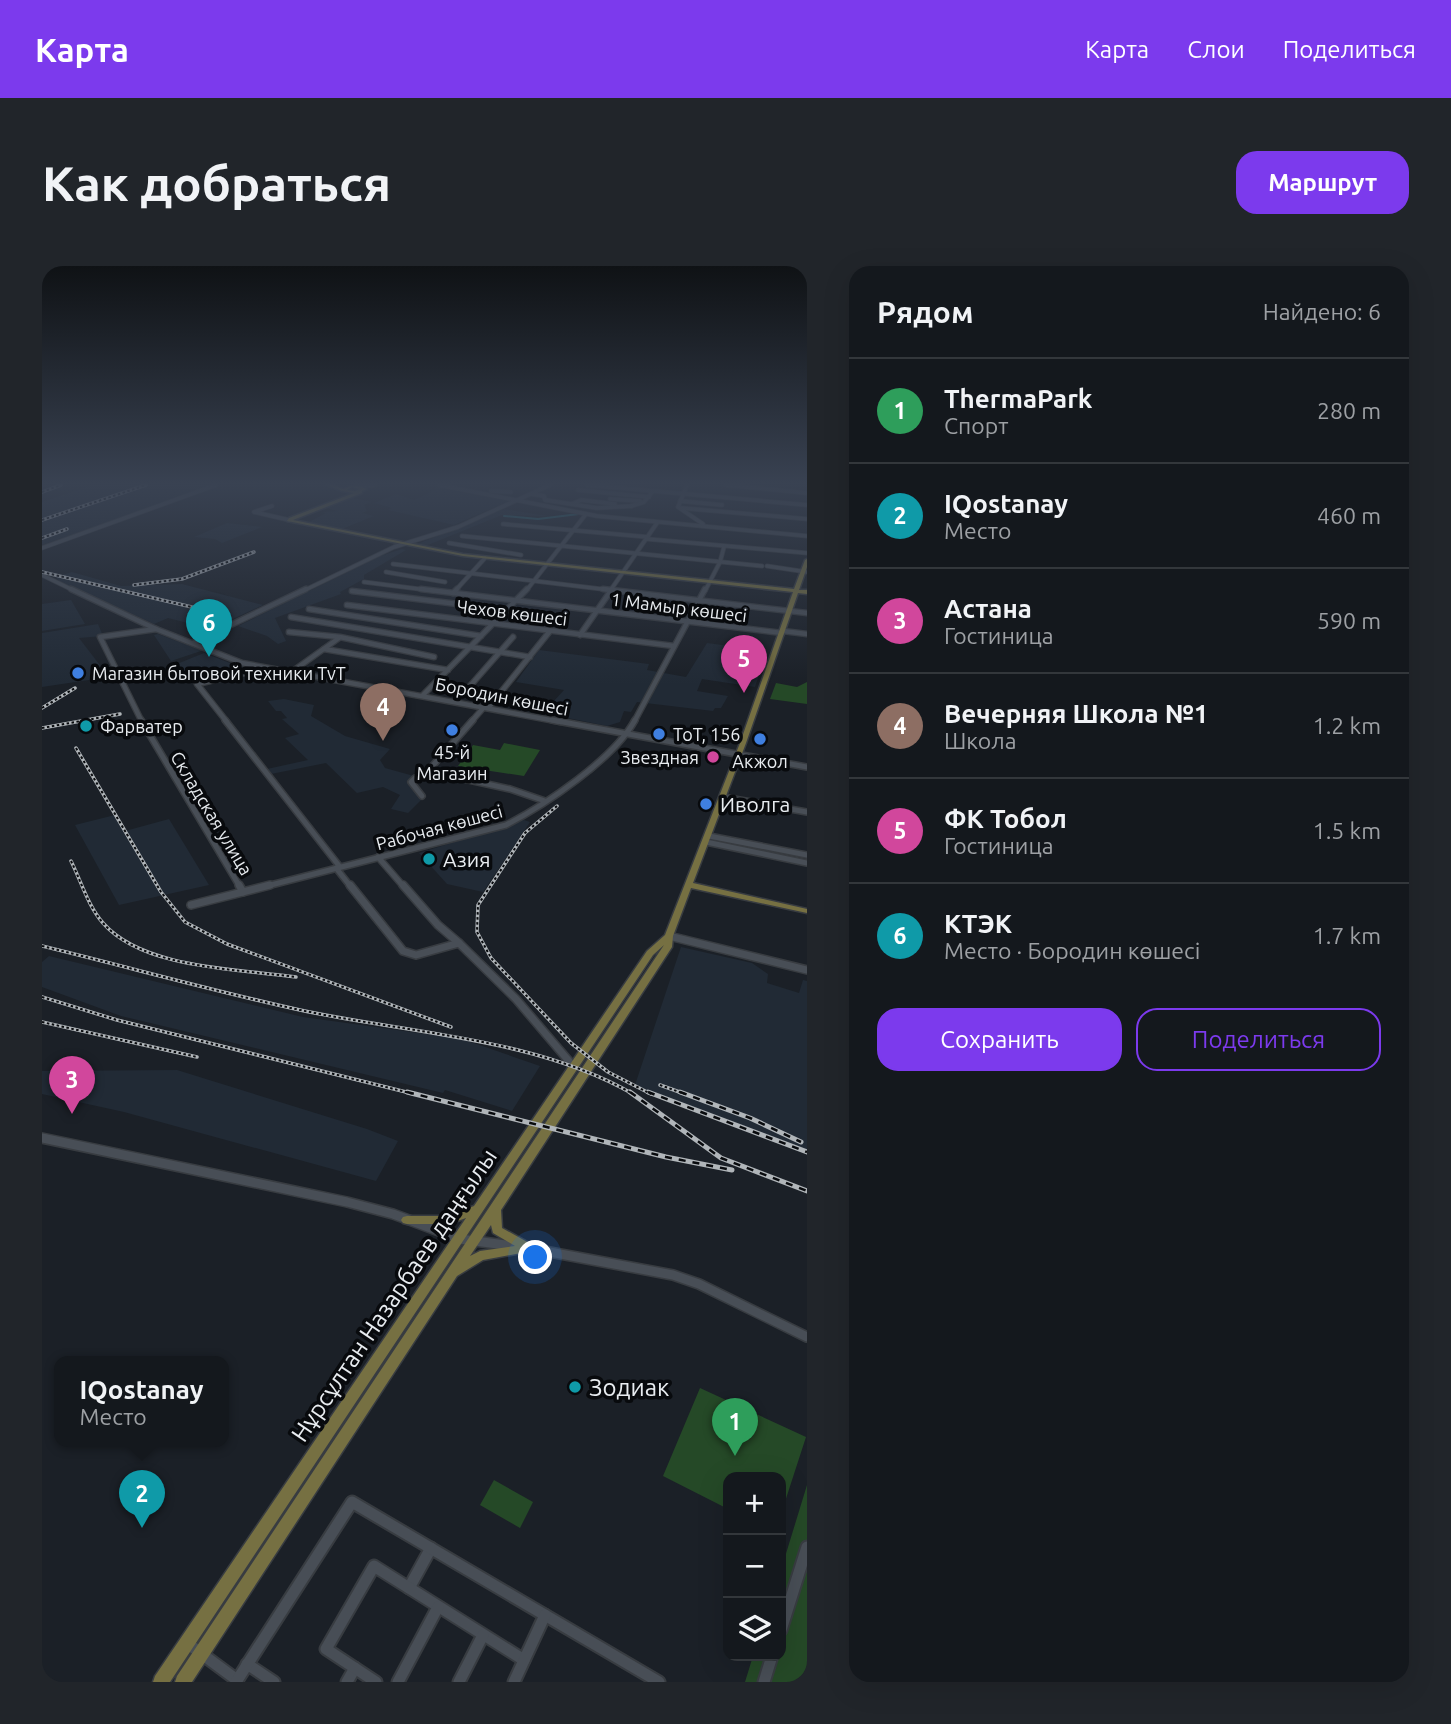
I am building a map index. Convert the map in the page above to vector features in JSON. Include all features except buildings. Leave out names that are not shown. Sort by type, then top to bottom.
[{"type":"main road","points":[[443,551],[485,558],[807,592]]},
{"type":"main road","name":"Нұрсұлтан Назарбаев даңғылы","points":[[161,1682],[470,1237],[495,1209],[668,947],[669,936],[708,839],[807,560]]},
{"type":"main road","points":[[691,885],[807,911]]},
{"type":"main road","name":"Нұрсұлтан Назарбаев даңғылы","points":[[183,1682],[448,1278],[470,1237],[479,1208],[650,953],[669,936]]},
{"type":"main road","points":[[407,1220],[449,1220],[479,1208]]},
{"type":"main road","points":[[495,1209],[497,1230],[528,1248]]},
{"type":"main road","points":[[448,1278],[480,1256],[528,1248]]},
{"type":"street","points":[[192,643],[386,551]]},
{"type":"street","points":[[431,616],[485,558],[495,551]]},
{"type":"street","points":[[496,551],[521,555]]},
{"type":"street","points":[[423,695],[518,600],[558,551]]},
{"type":"street","points":[[609,551],[805,571]]},
{"type":"street","points":[[580,635],[638,551]]},
{"type":"street","name":"Рабочая көшесі","points":[[191,905],[506,825],[545,801],[627,734],[725,551]]},
{"type":"street","points":[[781,551],[807,553]]},
{"type":"street","points":[[393,564],[807,613]]},
{"type":"street","points":[[386,572],[445,582]]},
{"type":"street","name":"Бородин көшесі","points":[[42,575],[156,629],[265,668],[807,767]]},
{"type":"street","points":[[400,587],[412,577]]},
{"type":"street","name":"1 Мамыр көшесі","points":[[364,582],[807,635]]},
{"type":"street","points":[[352,591],[482,607]]},
{"type":"street","points":[[634,604],[691,613]]},
{"type":"street","name":"Чехов көшесі","points":[[347,605],[674,646]]},
{"type":"street","points":[[309,609],[481,636]]},
{"type":"street","points":[[291,617],[530,657]]},
{"type":"street","name":"Складская улица","points":[[156,629],[100,637],[149,735],[243,892]]},
{"type":"street","points":[[432,774],[428,769],[495,699],[550,631]]},
{"type":"street","points":[[289,632],[339,637],[434,657]]},
{"type":"street","points":[[290,673],[339,637]]},
{"type":"street","points":[[463,694],[513,637]]},
{"type":"street","points":[[324,649],[448,670]]},
{"type":"street","points":[[265,668],[197,684],[403,951],[416,955],[460,943]]},
{"type":"street","points":[[432,686],[495,699]]},
{"type":"street","points":[[422,796],[411,782],[415,778],[432,774],[510,789],[545,801]]},
{"type":"street","points":[[723,797],[807,812]]},
{"type":"street","points":[[708,839],[807,855]]},
{"type":"street","points":[[708,839],[807,863]]},
{"type":"street","points":[[378,857],[438,925],[494,976],[574,1067]]},
{"type":"street","points":[[669,936],[807,970]]},
{"type":"street","points":[[559,1047],[582,1054]]},
{"type":"street","points":[[42,1138],[347,1202],[470,1237],[673,1275],[699,1284],[807,1337]]},
{"type":"street","points":[[187,1643],[236,1681],[352,1502],[659,1682]]},
{"type":"street","points":[[786,1614],[807,1547]]},
{"type":"street","points":[[409,1588],[431,1548]]},
{"type":"street","points":[[376,1682],[326,1649],[374,1566],[524,1660]]},
{"type":"street","points":[[398,1682],[438,1607]]},
{"type":"street","points":[[514,1682],[545,1615]]},
{"type":"street","points":[[459,1682],[483,1635]]},
{"type":"street","points":[[764,1682],[770,1661]]},
{"type":"street","points":[[247,1664],[274,1682]]},
{"type":"street","points":[[347,1682],[355,1668]]},
{"type":"shaded area","points":[[404,551],[364,575],[364,579],[340,592],[341,594],[275,618],[286,641],[278,644],[267,636],[238,626],[380,556]]},
{"type":"shaded area","points":[[72,572],[121,586],[182,584],[263,605],[211,629],[168,618],[154,624],[59,581],[56,577]]},
{"type":"shaded area","points":[[71,600],[85,624],[42,631],[42,604]]},
{"type":"shaded area","points":[[98,624],[103,636],[79,638],[109,677],[42,687],[42,633]]},
{"type":"shaded area","points":[[158,634],[201,651],[171,661],[154,635]]},
{"type":"shaded area","points":[[707,643],[767,651],[755,687],[702,679],[697,691],[728,696],[721,708],[715,708],[713,711],[637,702],[631,712],[624,711],[620,722],[607,726],[543,713],[564,690],[516,682],[539,650],[649,664],[647,670],[686,677]]},
{"type":"shaded area","points":[[204,653],[253,672],[193,683],[183,680],[172,666]]},
{"type":"shaded area","points":[[284,699],[314,705],[311,716],[345,736],[390,749],[380,760],[385,768],[414,776],[409,783],[422,799],[408,813],[391,809],[400,795],[383,787],[357,793],[326,763],[271,774],[267,769],[308,760],[285,738],[299,734],[282,719],[287,718],[281,711],[276,711],[268,701]]},
{"type":"shaded area","points":[[115,815],[125,831],[169,819],[209,885],[119,905],[75,825]]},
{"type":"shaded area","points":[[524,820],[530,822],[483,892],[447,884],[419,853]]},
{"type":"shaded area","points":[[681,947],[752,963],[768,974],[767,983],[799,993],[803,980],[807,981],[807,1151],[690,1109],[635,1085]]},
{"type":"shaded area","points":[[49,956],[303,1017],[462,1039],[540,1066],[512,1111],[445,1090],[443,1093],[121,1016],[42,987],[42,962]]},
{"type":"shaded area","points":[[177,1070],[398,1141],[376,1181],[124,1112],[42,1094],[42,1071]]},
{"type":"green space","points":[[807,682],[807,704],[770,699],[776,683],[797,687]]},
{"type":"green space","points":[[504,743],[540,750],[524,776],[458,766],[473,745],[500,750]]},
{"type":"green space","points":[[700,1388],[806,1437],[786,1499],[786,1472],[723,1472],[723,1506],[663,1476]]},
{"type":"green space","points":[[494,1480],[533,1502],[520,1528],[480,1505]]},
{"type":"green space","points":[[807,1485],[807,1682],[745,1682],[751,1661],[786,1661],[786,1554]]},
{"type":"railway","points":[[134,585],[182,579],[254,552]]},
{"type":"railway","points":[[42,572],[226,615]]},
{"type":"railway","points":[[42,708],[75,688]]},
{"type":"railway","points":[[42,728],[120,714]]},
{"type":"railway","points":[[76,748],[161,892],[185,922],[227,944],[451,1027]]},
{"type":"railway","points":[[557,806],[525,833],[478,905],[477,932],[491,958],[571,1043],[608,1072],[651,1094]]},
{"type":"railway","points":[[71,861],[89,901],[103,923],[120,938],[142,950],[220,969],[296,977]]},
{"type":"railway","points":[[42,946],[300,1010],[513,1049],[555,1060],[595,1075],[632,1094]]},
{"type":"railway","points":[[42,997],[117,1020],[414,1094]]},
{"type":"railway","points":[[42,1022],[197,1057]]},
{"type":"railway","points":[[660,1085],[685,1094]]},
{"type":"railway","points":[[407,1092],[666,1157],[732,1170]]},
{"type":"railway","points":[[648,1092],[807,1152]]},
{"type":"railway","points":[[680,1092],[750,1118],[801,1142]]},
{"type":"railway","points":[[632,1094],[721,1158],[807,1191]]},
{"type":"place","name":"КТЭК","points":[[209,657]]},
{"type":"place","name":"Магазин бытовой техники TvT","points":[[78,673]]},
{"type":"place","name":"ФК Тобол","points":[[744,693]]},
{"type":"place","name":"Фарватер","points":[[86,726]]},
{"type":"place","name":"45-й Магазин","points":[[452,730]]},
{"type":"place","name":"ТоТ, 156","points":[[659,734]]},
{"type":"place","name":"Акжол","points":[[760,739]]},
{"type":"place","name":"Вечерняя Школа №1","points":[[383,741]]},
{"type":"place","name":"Звездная","points":[[713,757]]},
{"type":"place","name":"Иволга","points":[[706,804]]},
{"type":"place","name":"Азия","points":[[429,859]]},
{"type":"place","name":"Астана","points":[[72,1114]]},
{"type":"place","name":"Зодиак","points":[[575,1387]]},
{"type":"place","name":"ThermaPark","points":[[735,1456]]},
{"type":"place","name":"IQostanay","points":[[142,1528]]}]
